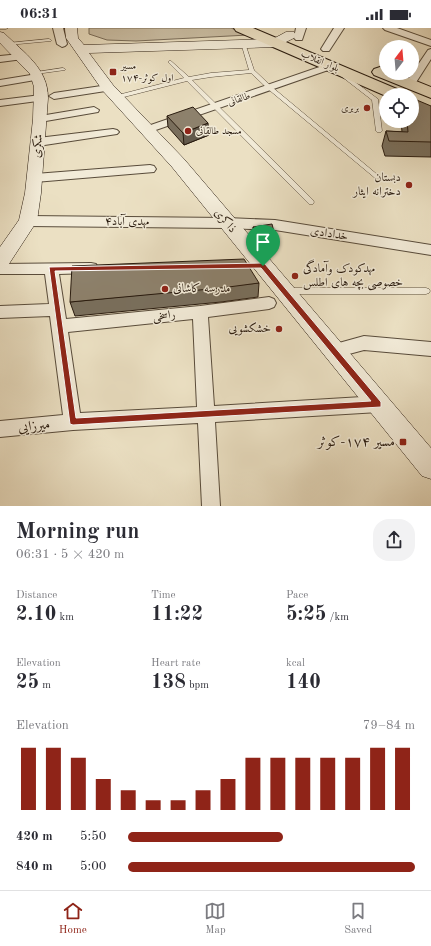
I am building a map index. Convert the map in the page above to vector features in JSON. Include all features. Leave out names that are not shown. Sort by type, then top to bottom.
[{"type":"main road","name":"ذاکری","points":[[71,28],[71,47],[178,163],[227,223],[255,266],[284,291],[431,467]]},
{"type":"main road","name":"بلوار انقلاب","points":[[241,28],[275,35],[297,34],[326,49],[431,93]]},
{"type":"main road","points":[[71,47],[243,43],[275,35]]},
{"type":"main road","name":"بلوار انقلاب","points":[[275,35],[332,66],[382,88]]},
{"type":"main road","points":[[4,40],[37,75]]},
{"type":"main road","name":"شکری","points":[[0,262],[28,221],[35,178],[40,119],[48,97],[40,87],[37,75]]},
{"type":"main road","points":[[419,104],[431,109]]},
{"type":"street","points":[[58,28],[71,47]]},
{"type":"street","points":[[326,49],[339,28]]},
{"type":"street","points":[[388,28],[431,42]]},
{"type":"street","points":[[410,84],[431,52]]},
{"type":"street","points":[[0,59],[20,57]]},
{"type":"street","name":"طالقانی","points":[[146,130],[332,66]]},
{"type":"street","points":[[0,83],[37,75]]},
{"type":"street","points":[[0,103],[48,97],[112,93]]},
{"type":"street","points":[[40,119],[94,110]]},
{"type":"street","points":[[38,142],[113,132]]},
{"type":"street","points":[[35,178],[150,169]]},
{"type":"street","name":"مهدی آباد۴","points":[[28,221],[227,223]]},
{"type":"street","name":"خدادادی","points":[[227,223],[275,225],[431,250]]},
{"type":"street","points":[[0,262],[51,269],[106,268]]},
{"type":"street","points":[[51,269],[73,422]]},
{"type":"street","name":"راسخی","points":[[59,326],[200,312],[269,303]]},
{"type":"street","points":[[0,312],[57,310]]},
{"type":"street","points":[[200,312],[211,506]]},
{"type":"street","points":[[334,351],[364,343],[431,349]]},
{"type":"street","name":"میرزایی","points":[[0,429],[73,422],[379,404]]},
{"type":"lane","points":[[0,28],[6,28]]},
{"type":"lane","points":[[4,40],[49,40]]},
{"type":"lane","points":[[243,43],[252,71],[270,88],[347,151],[376,177]]},
{"type":"lane","points":[[172,62],[311,202]]},
{"type":"lane","points":[[332,66],[375,99],[379,131]]},
{"type":"lane","points":[[37,75],[63,69]]},
{"type":"lane","points":[[112,93],[211,75],[252,71]]},
{"type":"lane","points":[[284,291],[426,291]]},
{"type":"shaded area","points":[[89,28],[231,28],[248,35],[136,41],[107,40],[89,34]]},
{"type":"building","points":[[419,101],[431,106],[431,142],[389,141],[386,131],[408,132],[408,128],[419,128]]},
{"type":"building","points":[[193,107],[208,123],[183,133],[167,116]]},
{"type":"building","points":[[272,224],[275,236],[261,238],[253,227]]},
{"type":"building","points":[[244,259],[259,283],[70,302],[72,266]]},
{"type":"place","name":"مسیر ۱۷۴-اول کوثر","points":[[113,72]]},
{"type":"place","name":"بربری","points":[[367,108]]},
{"type":"place","name":"مسجد طالقانی","points":[[188,131]]},
{"type":"place","name":"دبستان دخترانه ایثار","points":[[409,185]]},
{"type":"place","name":"مهدکودک وآمادگی خصوصی بچه های اطلس","points":[[295,276]]},
{"type":"place","name":"مدرسه کاشانی","points":[[165,289]]},
{"type":"place","name":"خشکشویی","points":[[279,329]]},
{"type":"place","name":"مسیر ۱۷۴-کوثر","points":[[403,442]]},
{"type":"route","points":[[263,266],[379,404],[73,422],[51,269],[263,266]]}]
